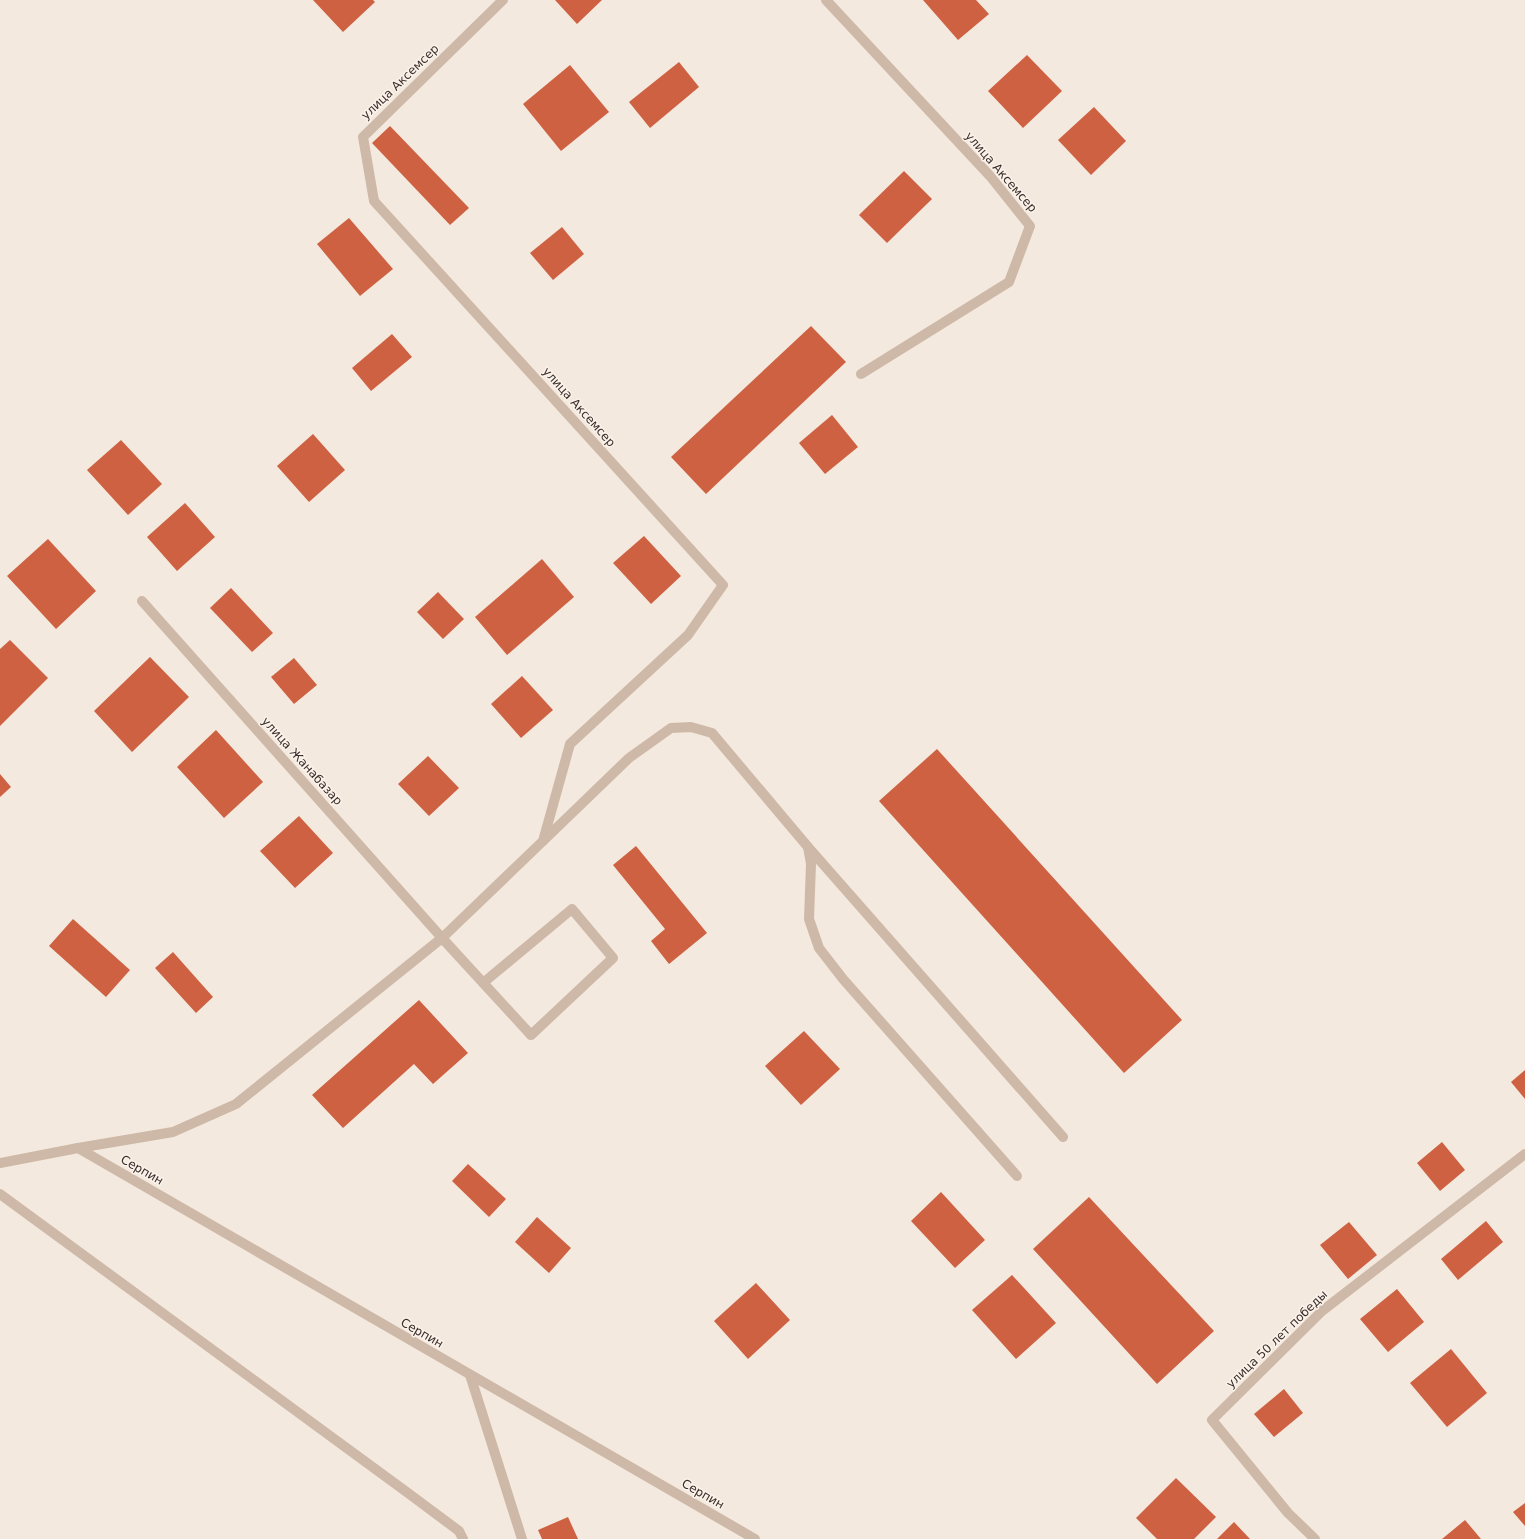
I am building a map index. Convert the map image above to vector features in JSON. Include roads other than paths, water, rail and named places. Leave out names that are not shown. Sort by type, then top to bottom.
[{"type":"street","name":"улица Аксемсер","points":[[504,0],[363,137],[374,201],[723,585],[688,635],[570,744],[543,841]]},
{"type":"street","name":"улица Аксемсер","points":[[826,0],[990,176],[1030,226],[1009,282],[861,374]]},
{"type":"street","name":"улица Жанабазар","points":[[142,601],[442,938],[531,1035],[613,958],[572,909],[483,982]]},
{"type":"street","points":[[0,1163],[173,1132],[236,1104],[442,938],[629,758],[671,728],[691,727],[712,733],[808,847],[1063,1137]]},
{"type":"street","points":[[808,847],[811,864],[809,919],[818,948],[843,979],[1017,1176]]},
{"type":"street","name":"Серпин","points":[[78,1148],[755,1539]]},
{"type":"street","name":"улица 50 лет победы","points":[[1315,1539],[1288,1513],[1212,1420],[1322,1310],[1525,1154]]},
{"type":"street","points":[[0,1194],[459,1531],[463,1539]]},
{"type":"street","points":[[470,1375],[522,1539]]}]
